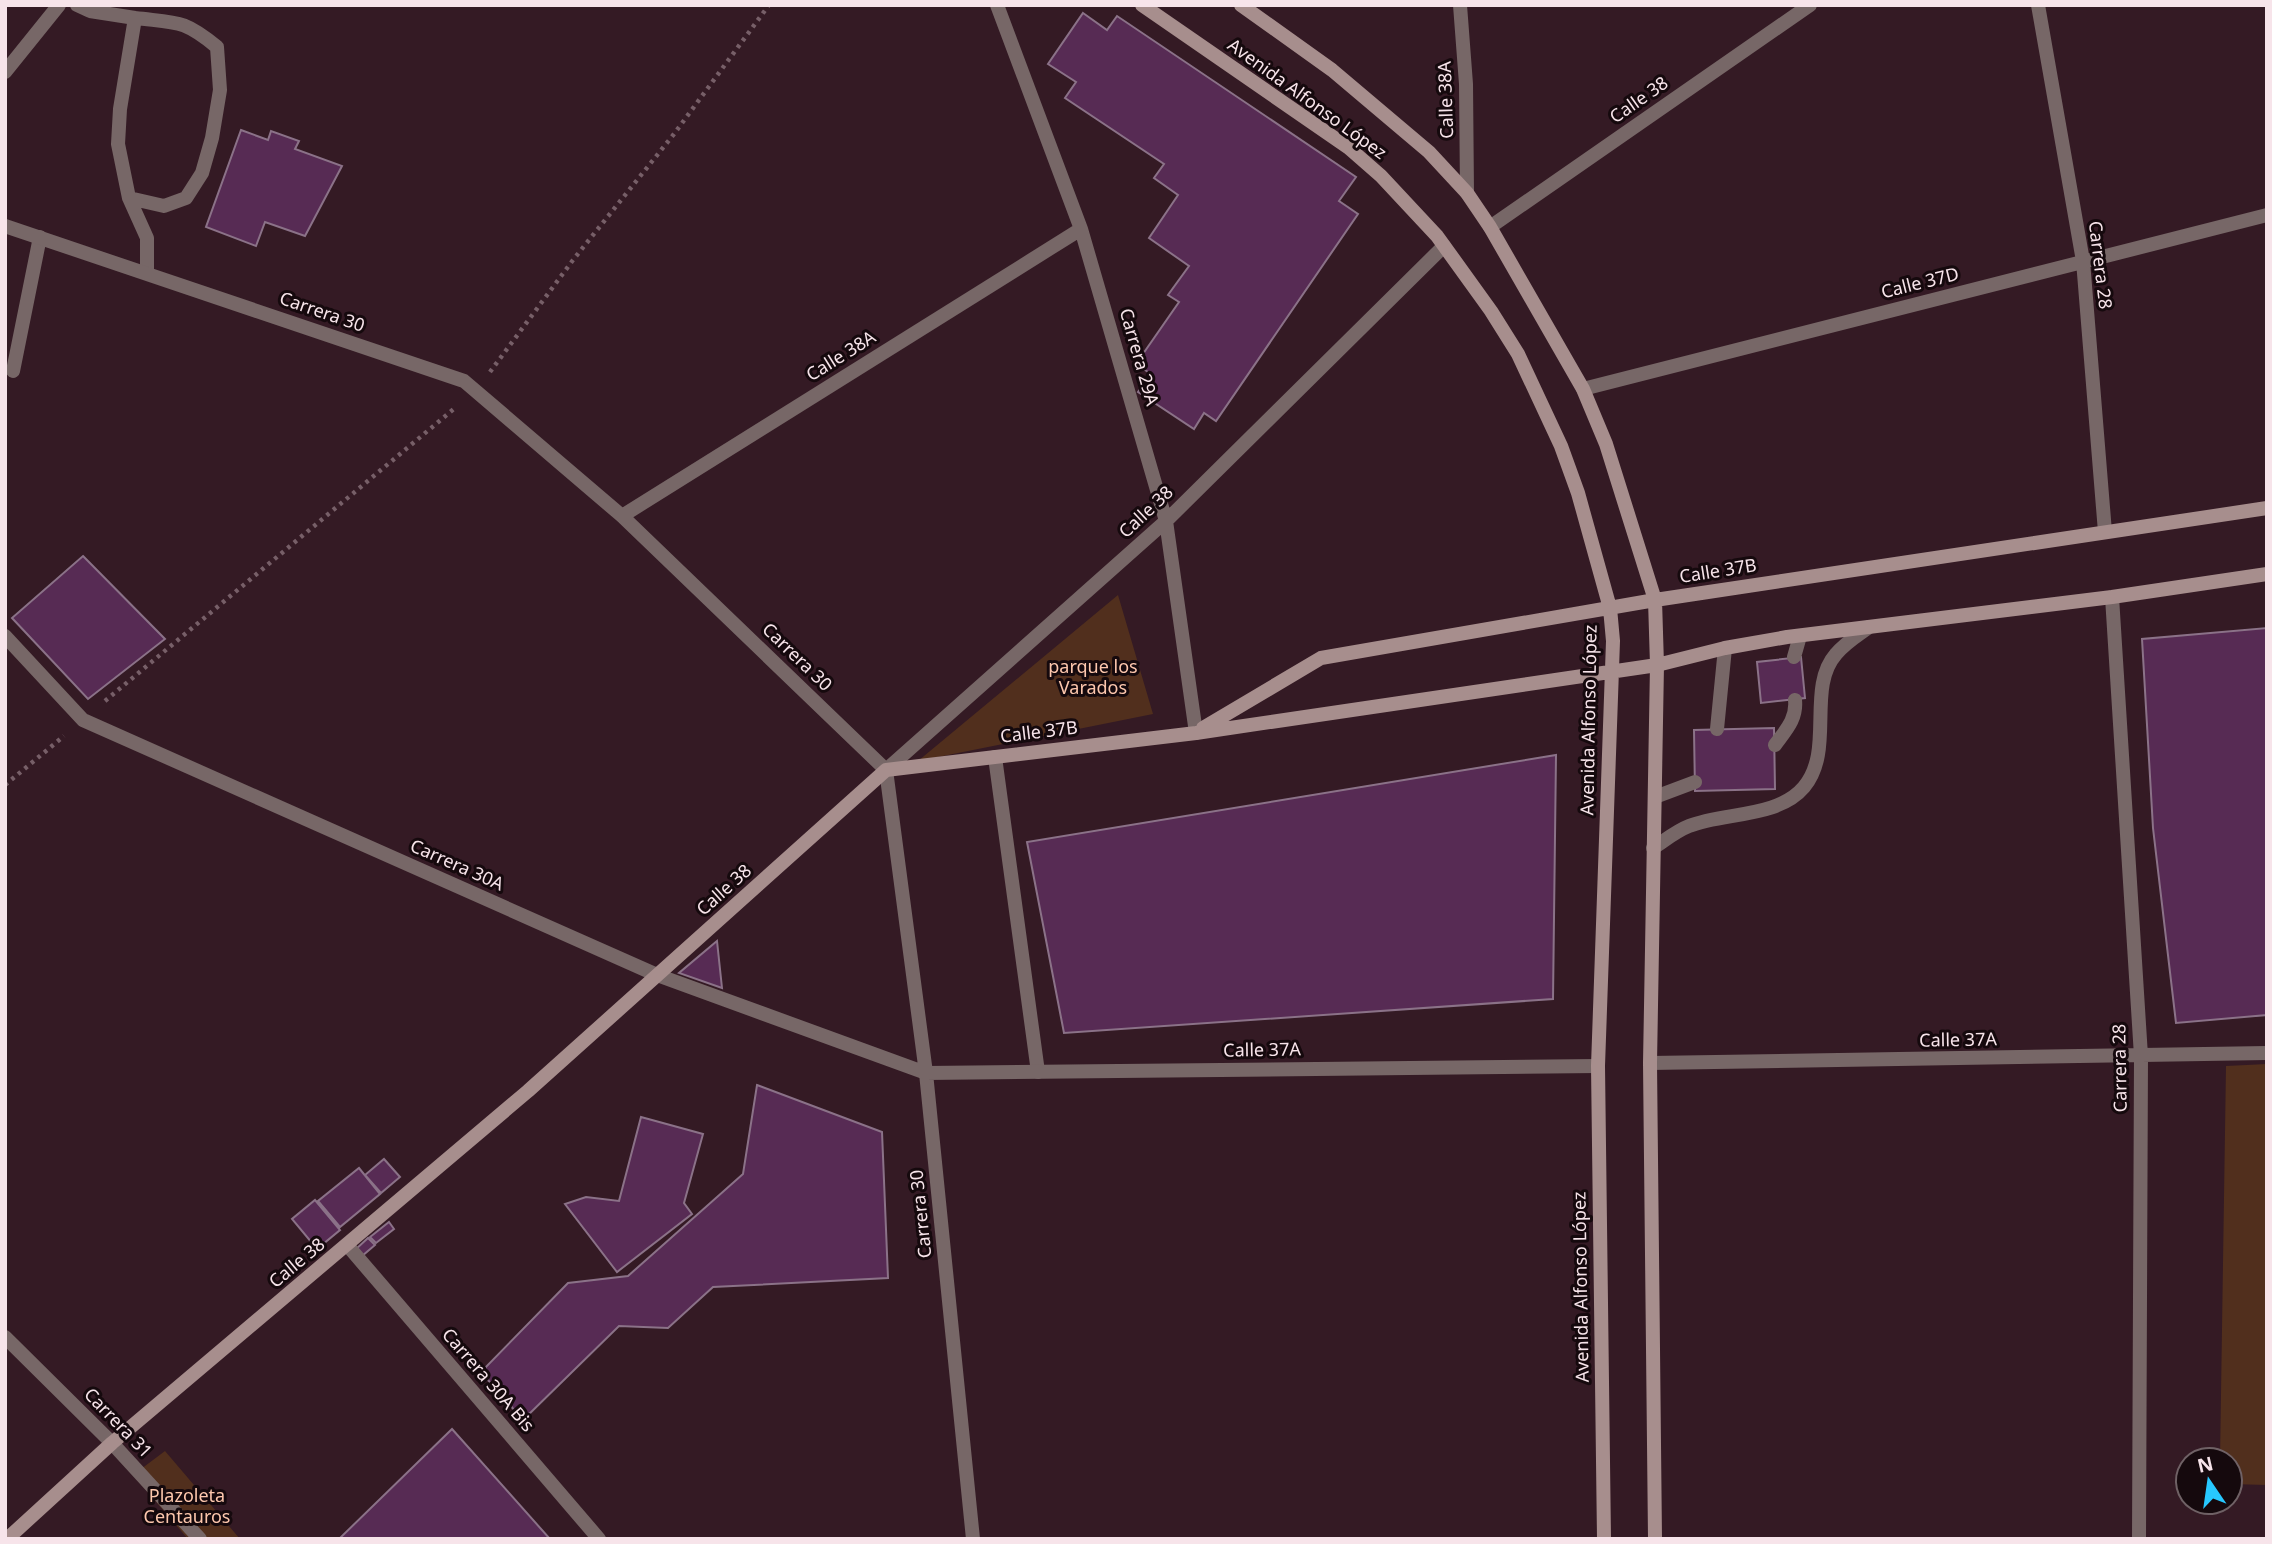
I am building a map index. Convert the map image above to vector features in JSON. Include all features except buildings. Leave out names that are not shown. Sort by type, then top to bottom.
[{"type":"street","points":[[5,72],[59,5]]},
{"type":"street","points":[[77,5],[90,11],[183,23],[197,30],[217,47],[220,90],[212,138],[202,173],[186,198],[164,206],[129,198]]},
{"type":"street","name":"Carrera 29A","points":[[997,5],[1082,229],[1166,521],[1196,733]]},
{"type":"street","name":"Avenida Alfonso López","points":[[1142,5],[1349,148],[1410,205],[1444,246],[1518,354],[1562,446],[1578,493],[1610,608],[1613,641],[1598,1066],[1604,1539]]},
{"type":"street","name":"Avenida Alfonso López","points":[[1241,5],[1332,70],[1429,152],[1467,193],[1490,227],[1583,389],[1626,501],[1655,600],[1657,665],[1650,1063],[1655,1539]]},
{"type":"street","name":"Calle 38A","points":[[1460,5],[1466,84],[1467,193]]},
{"type":"street","name":"Calle 38","points":[[1490,227],[1810,5]]},
{"type":"street","name":"Carrera 28","points":[[2038,5],[2083,261],[2105,532]]},
{"type":"street","points":[[135,18],[120,109],[118,144],[129,198],[147,238],[147,273]]},
{"type":"street","name":"Calle 37D","points":[[1583,389],[2267,215]]},
{"type":"street","name":"Carrera 30","points":[[5,226],[464,381],[622,516],[886,770],[926,1073],[973,1539]]},
{"type":"street","name":"Calle 38A","points":[[622,516],[1082,229]]},
{"type":"street","points":[[13,371],[40,237]]},
{"type":"street","name":"Calle 38","points":[[7,1539],[113,1443],[528,1091],[1166,521],[1444,246]]},
{"type":"street","name":"Calle 37B","points":[[1196,733],[1321,657],[1655,600],[2267,508]]},
{"type":"street","name":"Calle 37B","points":[[886,770],[1196,733],[1657,665],[1725,648],[1800,636],[2112,597],[2267,574]]},
{"type":"street","name":"Carrera 28","points":[[2112,597],[2141,1056],[2139,1539]]},
{"type":"street","points":[[1653,848],[1687,826],[1790,800],[1804,786],[1815,767],[1821,734],[1822,693],[1834,655],[1869,627]]},
{"type":"street","name":"Carrera 30A","points":[[5,636],[83,720],[657,975],[926,1073]]},
{"type":"street","points":[[1794,657],[1800,636]]},
{"type":"street","points":[[1717,729],[1725,648]]},
{"type":"street","points":[[1775,745],[1791,725],[1796,710],[1795,700]]},
{"type":"street","points":[[995,757],[1038,1072]]},
{"type":"street","points":[[1655,797],[1695,782]]},
{"type":"street","name":"Calle 37A","points":[[1650,1063],[2267,1053]]},
{"type":"street","name":"Calle 37A","points":[[926,1073],[1598,1066]]},
{"type":"street","name":"Carrera 30A Bis","points":[[348,1246],[599,1539]]},
{"type":"street","name":"Carrera 31","points":[[5,1337],[113,1443],[200,1539]]},
{"type":"path","points":[[5,785],[476,391],[573,260],[674,134],[769,5]]},
{"type":"green space","name":"parque los Varados","points":[[1118,595],[1153,714],[918,761]]},
{"type":"green space","points":[[2267,1064],[2267,1485],[2244,1484],[2244,1446],[2220,1446],[2226,1066]]},
{"type":"green space","name":"Plazoleta Centauros","points":[[165,1451],[240,1539],[188,1539],[133,1475]]}]
